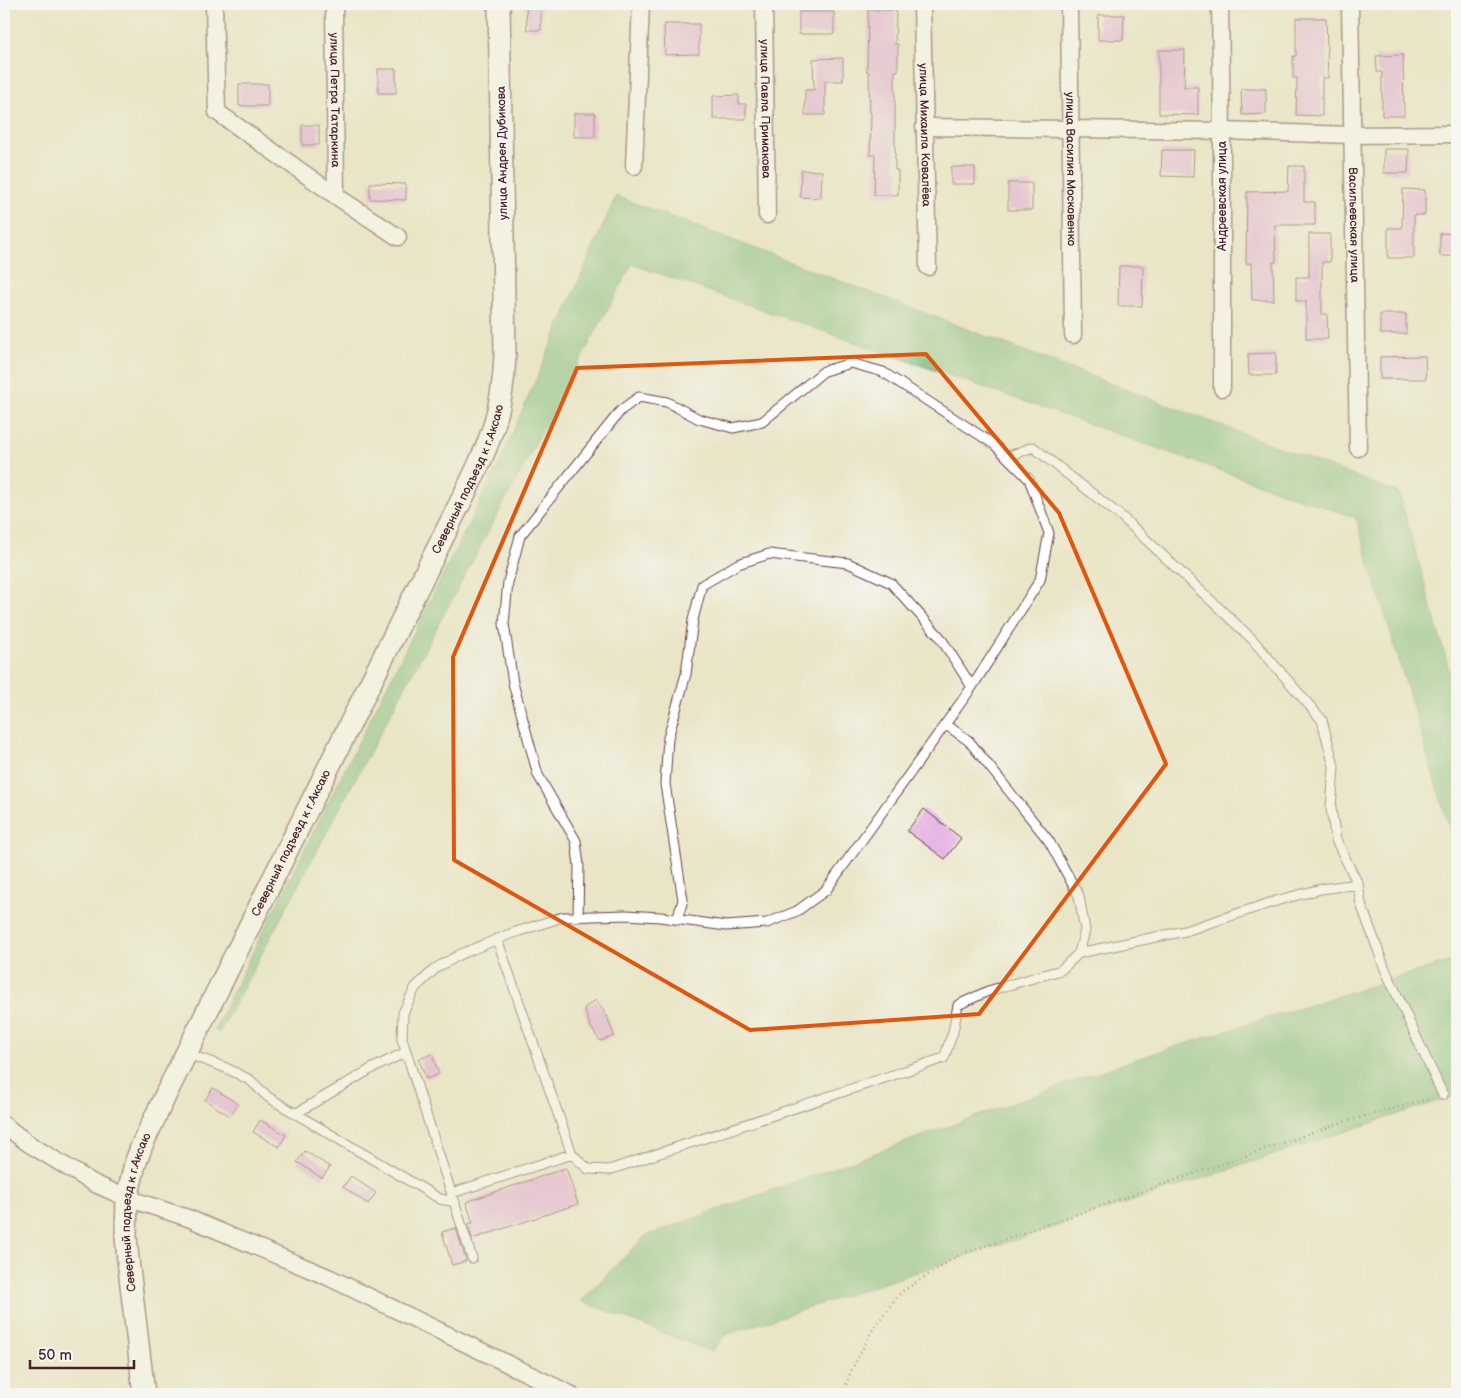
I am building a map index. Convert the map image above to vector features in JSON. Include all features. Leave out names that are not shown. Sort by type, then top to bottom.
[{"type":"street","points":[[214,4],[217,112],[336,196],[398,236]]},
{"type":"street","name":"улица Петра Татаркина","points":[[334,4],[336,196]]},
{"type":"street","name":"улица Андрея Дубикова","points":[[499,4],[504,302]]},
{"type":"street","points":[[634,166],[641,4]]},
{"type":"street","name":"улица Павла Примакова","points":[[764,4],[766,215]]},
{"type":"street","name":"улица Михаила Ковалёва","points":[[922,4],[928,267]]},
{"type":"street","name":"улица Василия Московенко","points":[[1069,4],[1073,335]]},
{"type":"street","name":"Андреевская улица","points":[[1220,4],[1222,388]]},
{"type":"street","name":"Васильевская улица","points":[[1350,4],[1358,448]]},
{"type":"street","points":[[924,127],[1222,131],[1352,135],[1457,134]]},
{"type":"street","name":"Северный подъезд к г.Аксаю","points":[[144,1394],[126,1236],[128,1198],[135,1164],[142,1145],[186,1053],[487,448],[498,413],[502,389],[505,355],[504,302]]},
{"type":"street","points":[[4,1125],[29,1144],[95,1184],[128,1198],[188,1218],[328,1277],[570,1394]]},
{"type":"lane","points":[[472,1258],[402,1039],[402,1013],[415,988],[436,968],[461,954],[497,939],[563,917],[578,917],[626,915],[726,926],[768,923],[797,911],[826,890],[972,687],[1040,580],[1049,533],[1029,479],[995,445],[883,372],[851,362],[824,372],[762,422],[733,428],[699,419],[667,402],[639,397],[621,410],[520,536],[508,582],[504,624],[512,683],[538,775],[576,841],[579,866],[578,917]]},
{"type":"lane","points":[[1007,457],[1033,447],[1122,517],[1252,639],[1322,720],[1334,766],[1331,809],[1336,840],[1358,884],[1361,904],[1386,969],[1443,1095]]},
{"type":"lane","points":[[677,920],[683,900],[665,784],[668,738],[686,674],[693,620],[702,585],[738,564],[769,554],[848,563],[891,583],[940,637],[972,687]]},
{"type":"lane","points":[[945,724],[969,741],[1049,840],[1079,896],[1085,930],[1079,953]]},
{"type":"lane","points":[[497,939],[572,1154],[588,1169],[609,1170],[944,1058],[953,1032],[958,1005],[988,992],[1061,970],[1079,953],[1184,931],[1278,900],[1322,889],[1358,884]]},
{"type":"lane","points":[[295,1114],[372,1069],[406,1052]]},
{"type":"lane","points":[[186,1053],[226,1068],[250,1080],[268,1098],[440,1199],[453,1198],[572,1154]]},
{"type":"path","points":[[843,1394],[850,1373],[873,1329],[901,1292],[959,1255],[1343,1122],[1443,1095]]},
{"type":"highlighted area","points":[[926,354],[1059,513],[1166,764],[979,1014],[750,1030],[454,860],[453,657],[577,368]]},
{"type":"green space","points":[[616,196],[1399,493],[1457,698],[1457,854],[1356,518],[632,264],[219,1033],[214,1029],[500,462]]},
{"type":"green space","points":[[1457,959],[1457,1095],[725,1335],[712,1352],[581,1301],[645,1236],[1133,1060]]},
{"type":"building","points":[[526,4],[541,4],[541,30],[527,30]]},
{"type":"building","points":[[868,10],[896,10],[895,44],[898,44],[898,71],[895,71],[895,170],[898,170],[898,195],[874,195],[875,155],[870,155],[871,113],[869,72],[867,72]]},
{"type":"building","points":[[799,12],[834,12],[834,34],[799,34]]},
{"type":"building","points":[[1098,15],[1124,15],[1123,40],[1098,40]]},
{"type":"building","points":[[1296,18],[1326,18],[1328,78],[1322,78],[1322,116],[1296,115],[1297,78],[1293,78],[1293,56],[1296,56]]},
{"type":"building","points":[[664,24],[699,24],[699,54],[665,55]]},
{"type":"building","points":[[1159,50],[1185,50],[1184,87],[1198,87],[1198,115],[1159,114]]},
{"type":"building","points":[[1403,55],[1404,116],[1382,116],[1382,72],[1377,72],[1376,56]]},
{"type":"building","points":[[843,58],[843,81],[825,81],[825,115],[805,115],[805,90],[814,90],[813,59]]},
{"type":"building","points":[[378,69],[396,69],[396,93],[378,93]]},
{"type":"building","points":[[239,84],[268,84],[268,106],[239,106]]},
{"type":"building","points":[[1241,89],[1266,89],[1266,114],[1242,115]]},
{"type":"building","points":[[739,95],[739,104],[746,104],[746,119],[713,119],[713,96]]},
{"type":"building","points":[[574,113],[595,113],[595,137],[574,137]]},
{"type":"building","points":[[302,125],[319,125],[319,145],[302,145]]},
{"type":"building","points":[[1384,149],[1409,149],[1408,173],[1384,173]]},
{"type":"building","points":[[1162,150],[1194,150],[1193,177],[1161,176]]},
{"type":"building","points":[[1289,166],[1304,166],[1304,202],[1315,202],[1315,225],[1275,225],[1276,262],[1273,262],[1274,300],[1252,300],[1251,263],[1246,263],[1247,192],[1288,191]]},
{"type":"building","points":[[951,167],[975,167],[975,184],[951,184]]},
{"type":"building","points":[[801,170],[822,171],[821,198],[800,197]]},
{"type":"building","points":[[370,183],[406,184],[406,200],[370,199]]},
{"type":"building","points":[[1008,183],[1032,183],[1032,210],[1008,210]]},
{"type":"building","points":[[1403,189],[1425,190],[1425,215],[1414,215],[1414,258],[1388,258],[1388,228],[1402,228]]},
{"type":"building","points":[[1440,233],[1457,234],[1457,256],[1440,256]]},
{"type":"building","points":[[1309,234],[1330,234],[1330,262],[1322,262],[1322,314],[1327,314],[1328,339],[1306,339],[1306,301],[1296,301],[1296,277],[1309,277]]},
{"type":"building","points":[[1119,266],[1143,266],[1142,306],[1118,306]]},
{"type":"building","points":[[1380,314],[1406,314],[1406,334],[1380,334]]},
{"type":"building","points":[[1276,353],[1276,375],[1249,375],[1248,354]]},
{"type":"building","points":[[1425,356],[1426,379],[1380,379],[1380,357]]},
{"type":"building","points":[[924,809],[961,838],[945,859],[907,831]]},
{"type":"building","points":[[596,1000],[607,1016],[614,1036],[600,1041],[590,1026],[584,1008]]},
{"type":"building","points":[[432,1054],[439,1074],[426,1079],[419,1059]]},
{"type":"building","points":[[213,1088],[238,1104],[230,1116],[205,1100]]},
{"type":"building","points":[[260,1120],[286,1135],[279,1147],[253,1132]]},
{"type":"building","points":[[305,1151],[330,1167],[322,1178],[297,1162]]},
{"type":"building","points":[[566,1168],[578,1204],[472,1239],[468,1224],[473,1223],[466,1202]]},
{"type":"building","points":[[351,1176],[376,1193],[368,1204],[343,1187]]},
{"type":"building","points":[[456,1228],[466,1261],[452,1265],[442,1232]]}]
